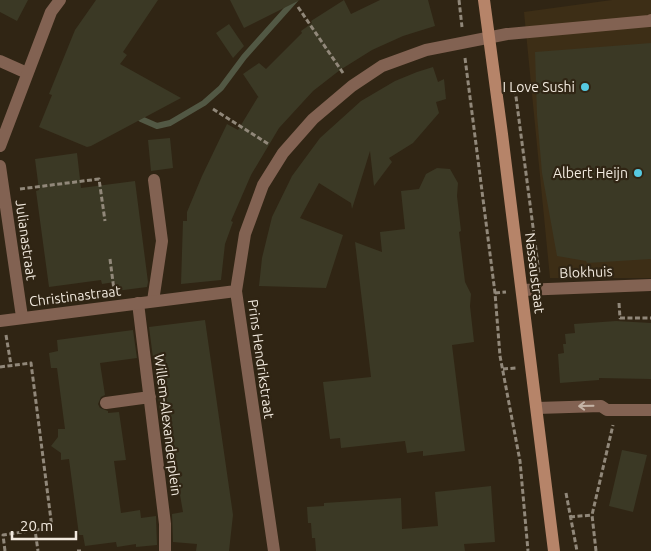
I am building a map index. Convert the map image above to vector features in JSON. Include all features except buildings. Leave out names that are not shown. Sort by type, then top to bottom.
[{"type":"main road","name":"Nassaustraat","points":[[484,0],[554,551]]},
{"type":"street","points":[[0,146],[51,12],[60,0]]},
{"type":"street","name":"Prins Hendrikstraat","points":[[274,551],[236,291],[245,234],[264,185],[283,153],[313,119],[352,86],[382,66],[426,50],[490,37],[651,20]]},
{"type":"street","points":[[0,61],[27,73]]},
{"type":"street","name":"Julianastraat","points":[[0,166],[22,317]]},
{"type":"street","points":[[153,301],[162,241],[154,180]]},
{"type":"street","name":"Blokhuis","points":[[522,290],[651,285]]},
{"type":"street","name":"Christinastraat","points":[[0,321],[236,291]]},
{"type":"street","name":"Willem-Alexanderplein","points":[[138,303],[166,524],[165,551]]},
{"type":"street","points":[[106,403],[150,397]]},
{"type":"street","points":[[537,408],[601,406],[607,410],[651,410]]},
{"type":"path","points":[[459,0],[500,356],[520,461],[528,551]]},
{"type":"path","points":[[298,7],[352,86]]},
{"type":"path","points":[[213,109],[283,153]]},
{"type":"path","points":[[4,191],[100,179],[105,220]]},
{"type":"path","points":[[110,259],[116,306]]},
{"type":"path","points":[[617,286],[620,318],[651,318]]},
{"type":"path","points":[[7,343],[11,366]]},
{"type":"path","points":[[0,367],[31,363],[52,528],[1,536],[5,551]]},
{"type":"path","points":[[596,551],[592,515],[617,410]]},
{"type":"path","points":[[570,517],[592,515]]},
{"type":"path","points":[[35,530],[38,551]]},
{"type":"shaded area","points":[[612,0],[651,0],[651,278],[550,278],[524,12]]},
{"type":"waterway","points":[[141,119],[157,126],[170,123],[204,103],[221,88],[244,57],[295,0]]},
{"type":"place","name":"I Love Sushi","points":[[585,87]]},
{"type":"place","name":"Albert Heijn","points":[[638,173]]}]
